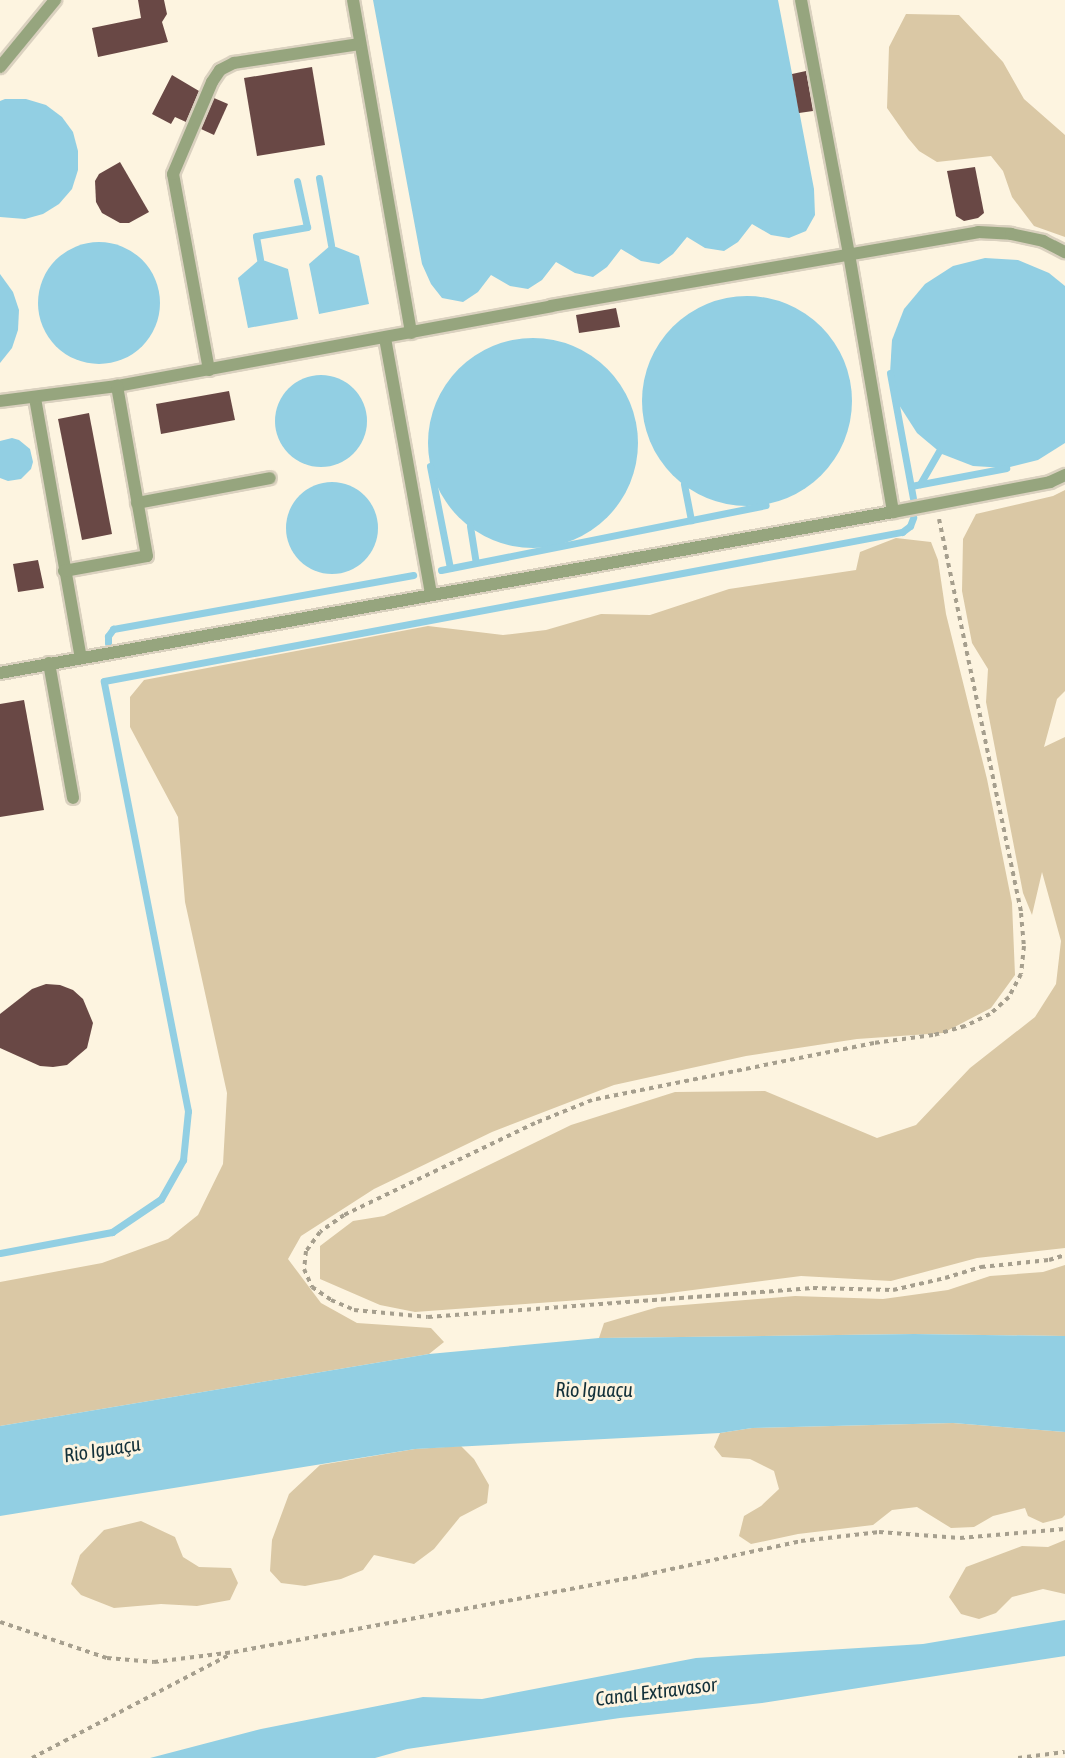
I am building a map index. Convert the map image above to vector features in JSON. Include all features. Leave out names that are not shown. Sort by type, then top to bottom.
[{"type":"lane","points":[[0,67],[55,0]]},
{"type":"lane","points":[[353,0],[411,333]]},
{"type":"lane","points":[[801,0],[849,255],[893,512]]},
{"type":"lane","points":[[209,370],[173,174],[213,82],[220,70],[234,63],[359,44]]},
{"type":"lane","points":[[0,401],[117,386],[978,232],[1011,234],[1043,241],[1065,252]]},
{"type":"lane","points":[[385,338],[431,594]]},
{"type":"lane","points":[[64,571],[147,556],[117,386]]},
{"type":"lane","points":[[35,398],[81,658]]},
{"type":"lane","points":[[0,673],[893,512],[1050,482],[1065,475]]},
{"type":"lane","points":[[137,503],[270,478]]},
{"type":"lane","points":[[49,663],[73,798]]},
{"type":"path","points":[[936,504],[1021,913],[1024,946],[1021,975],[1009,997],[990,1014],[965,1026],[933,1035],[874,1043],[592,1100],[535,1123],[344,1215],[320,1232],[306,1251],[304,1269],[312,1287],[354,1310],[428,1317],[813,1288],[893,1290],[981,1267],[1049,1260],[1065,1255]]},
{"type":"path","points":[[0,1622],[107,1658],[154,1662],[234,1652],[644,1575],[801,1541],[879,1532],[960,1538],[1065,1528]]},
{"type":"path","points":[[32,1758],[234,1652]]},
{"type":"path","points":[[1018,1758],[1065,1752]]},
{"type":"shaded area","points":[[906,14],[959,15],[1003,62],[1024,99],[1065,135],[1065,237],[1034,226],[1012,197],[1003,171],[991,156],[937,162],[919,151],[908,138],[887,108],[889,47]]},
{"type":"shaded area","points":[[1065,490],[1065,691],[1057,699],[1044,747],[1065,737],[1065,1248],[977,1258],[891,1281],[801,1276],[662,1294],[415,1312],[380,1305],[320,1279],[320,1246],[353,1221],[384,1216],[571,1125],[675,1092],[765,1091],[877,1138],[916,1125],[970,1068],[1035,1017],[1056,984],[1061,941],[1042,872],[1032,915],[1023,893],[986,702],[988,669],[972,643],[962,591],[963,539],[976,514],[1053,496]]},
{"type":"shaded area","points":[[896,538],[931,542],[938,560],[946,614],[987,779],[1012,903],[1015,975],[991,1008],[943,1033],[857,1039],[746,1056],[614,1085],[492,1132],[374,1189],[301,1236],[288,1259],[321,1303],[357,1323],[431,1328],[444,1342],[429,1354],[0,1426],[0,1282],[102,1263],[168,1239],[198,1215],[223,1164],[227,1093],[185,902],[178,817],[130,727],[130,697],[144,680],[428,626],[503,635],[546,630],[601,614],[650,615],[729,589],[856,570],[860,552]]},
{"type":"shaded area","points":[[1065,1265],[1065,1336],[914,1334],[599,1338],[604,1323],[658,1307],[795,1296],[883,1299],[948,1290],[990,1276],[1043,1272]]},
{"type":"shaded area","points":[[953,1423],[1065,1432],[1065,1515],[1043,1523],[1028,1516],[1025,1508],[993,1516],[974,1527],[951,1528],[917,1507],[892,1510],[873,1525],[798,1534],[751,1544],[739,1536],[744,1516],[761,1506],[779,1489],[774,1471],[750,1459],[722,1457],[714,1447],[720,1433],[752,1428]]},
{"type":"shaded area","points":[[461,1446],[474,1459],[489,1485],[487,1503],[460,1517],[434,1549],[414,1564],[374,1555],[363,1570],[341,1579],[305,1586],[281,1583],[270,1571],[272,1540],[289,1494],[320,1465],[415,1449]]},
{"type":"shaded area","points":[[141,1521],[175,1537],[183,1557],[199,1567],[231,1568],[238,1583],[230,1600],[197,1606],[161,1604],[114,1608],[81,1595],[71,1584],[80,1555],[104,1530]]},
{"type":"shaded area","points":[[1065,1540],[1065,1594],[1043,1589],[1012,1597],[996,1613],[979,1619],[961,1614],[949,1597],[966,1567],[1022,1546],[1048,1547]]},
{"type":"water","points":[[373,0],[778,0],[814,189],[815,215],[806,231],[789,238],[771,235],[752,224],[738,242],[724,251],[705,248],[687,237],[673,254],[659,264],[641,261],[621,249],[607,267],[593,277],[575,273],[556,262],[542,280],[528,289],[510,286],[491,275],[478,292],[463,302],[442,298],[431,284],[422,264]]},
{"type":"water","points":[[26,99],[46,105],[62,117],[73,132],[78,151],[78,170],[72,189],[59,204],[43,214],[25,219],[0,217],[0,101]]},
{"type":"water","points":[[99,242],[122,247],[142,260],[155,280],[160,303],[155,326],[142,346],[122,359],[99,364],[76,359],[56,346],[43,326],[38,303],[43,280],[56,260],[76,247]]},
{"type":"water","points":[[331,245],[359,256],[369,304],[319,314],[309,264]]},
{"type":"water","points":[[985,258],[1018,260],[1049,273],[1065,286],[1065,443],[1038,460],[1006,468],[973,466],[942,454],[917,433],[899,405],[890,373],[892,340],[904,309],[925,284],[953,266]]},
{"type":"water","points":[[260,259],[288,269],[298,319],[248,328],[238,278]]},
{"type":"water","points":[[0,274],[13,292],[19,310],[18,330],[12,348],[0,363]]},
{"type":"water","points":[[747,296],[767,298],[787,304],[805,314],[821,327],[834,343],[844,361],[850,381],[852,401],[850,421],[844,441],[834,459],[821,475],[805,488],[787,498],[767,504],[747,506],[727,504],[707,498],[689,488],[673,475],[660,459],[650,441],[644,421],[642,401],[644,381],[650,361],[660,343],[673,327],[689,314],[707,304],[727,298]]},
{"type":"water","points":[[533,338],[553,340],[573,346],[591,356],[607,369],[620,385],[630,403],[636,423],[638,443],[636,463],[630,483],[620,501],[607,517],[591,530],[573,540],[553,546],[533,548],[513,546],[493,540],[475,530],[459,517],[446,501],[436,483],[430,463],[428,443],[430,423],[436,403],[446,385],[459,369],[475,356],[493,346],[513,340]]},
{"type":"water","points":[[321,375],[339,378],[354,388],[364,403],[367,421],[364,439],[354,454],[339,464],[321,467],[303,464],[288,454],[278,439],[275,421],[278,403],[288,388],[303,378]]},
{"type":"water","points":[[12,438],[19,440],[30,449],[33,462],[31,469],[21,479],[8,481],[0,478],[0,441]]},
{"type":"water","points":[[332,482],[350,486],[365,495],[374,510],[378,528],[374,546],[365,561],[350,570],[332,574],[314,570],[299,561],[290,546],[286,528],[290,510],[299,495],[314,486]]},
{"type":"water","name":"Rio Iguaçu","points":[[914,1334],[1065,1336],[1065,1432],[953,1423],[752,1428],[720,1433],[415,1449],[0,1516],[0,1426],[429,1354],[599,1338]]},
{"type":"water","name":"Canal Extravasor","points":[[1065,1620],[1065,1656],[762,1703],[620,1718],[407,1749],[375,1758],[150,1758],[261,1729],[423,1697],[482,1699],[696,1658],[923,1644]]},
{"type":"building","points":[[138,0],[164,0],[167,14],[162,22],[168,42],[98,57],[92,28],[141,18]]},
{"type":"building","points":[[312,67],[325,145],[257,156],[244,78]]},
{"type":"building","points":[[806,71],[813,111],[799,113],[792,74]]},
{"type":"building","points":[[172,75],[199,91],[186,122],[175,117],[171,124],[152,114]]},
{"type":"building","points":[[214,98],[228,104],[214,135],[201,129]]},
{"type":"building","points":[[120,162],[149,212],[129,223],[120,223],[102,213],[96,202],[95,181],[99,174]]},
{"type":"building","points":[[975,167],[984,213],[978,218],[964,221],[956,216],[947,171]]},
{"type":"building","points":[[616,308],[620,327],[579,333],[576,315]]},
{"type":"building","points":[[229,391],[235,420],[161,434],[156,404]]},
{"type":"building","points":[[89,413],[112,534],[82,540],[58,419]]},
{"type":"building","points":[[38,560],[44,588],[18,592],[13,564]]},
{"type":"building","points":[[24,700],[44,810],[0,817],[0,704]]},
{"type":"building","points":[[46,984],[60,985],[73,990],[83,999],[93,1023],[87,1048],[67,1065],[40,1066],[0,1048],[0,1014],[32,989]]},
{"type":"waterway","points":[[319,178],[331,245]]},
{"type":"waterway","points":[[260,259],[256,236],[307,227],[297,181]]},
{"type":"waterway","points":[[890,373],[913,498]]},
{"type":"waterway","points":[[920,484],[939,451]]},
{"type":"waterway","points":[[430,466],[450,568]]},
{"type":"waterway","points":[[911,486],[1006,468]]},
{"type":"waterway","points":[[684,484],[691,520]]},
{"type":"waterway","points":[[441,570],[766,505]]},
{"type":"waterway","points":[[0,1253],[112,1232],[161,1199],[183,1160],[188,1111],[104,681],[902,532],[910,526],[913,518]]},
{"type":"waterway","points":[[470,526],[476,563]]},
{"type":"waterway","points":[[108,643],[108,636],[113,629],[413,575]]}]
